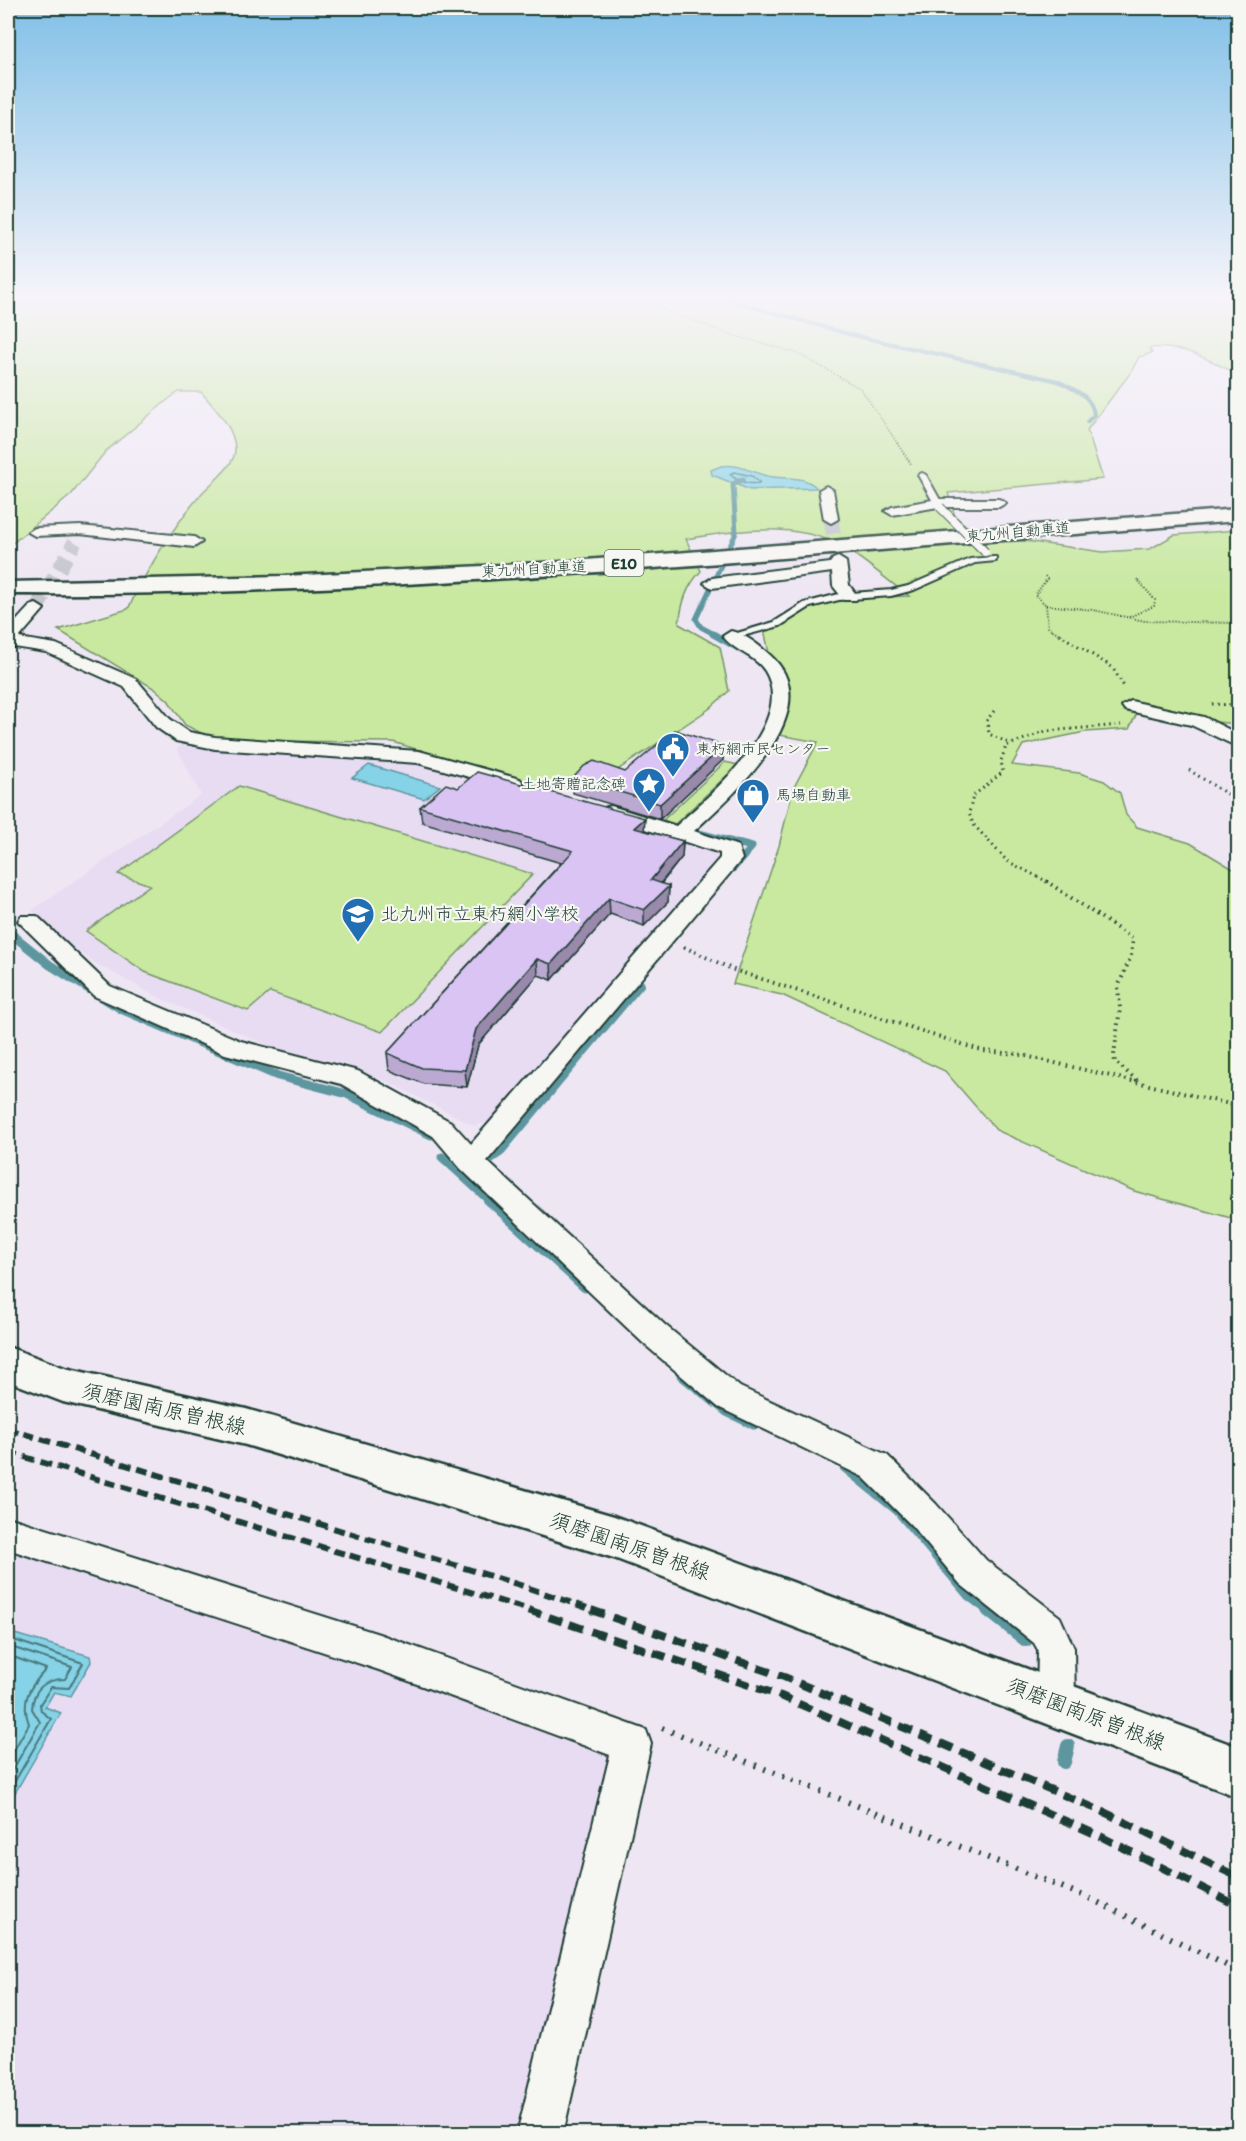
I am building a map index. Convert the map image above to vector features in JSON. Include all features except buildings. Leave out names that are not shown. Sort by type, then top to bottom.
[{"type":"main road","name":"東九州自動車道","points":[[8,573],[183,570],[546,554],[1239,500]]},
{"type":"main road","name":"東九州自動車道","points":[[8,588],[234,584],[546,568],[745,555],[1239,515]]},
{"type":"main road","name":"須磨園南原曽根線","points":[[8,1364],[63,1385],[246,1426],[614,1537],[1239,1772]]},
{"type":"street","points":[[826,490],[831,519]]},
{"type":"street","points":[[892,511],[939,505],[999,504]]},
{"type":"street","points":[[35,532],[194,542]]},
{"type":"street","points":[[712,584],[838,565],[841,586],[850,597]]},
{"type":"street","points":[[8,641],[36,609]]},
{"type":"street","points":[[680,834],[762,750],[779,713],[780,688],[777,676],[760,655],[731,636]]},
{"type":"street","points":[[8,641],[50,648],[130,683],[163,723],[183,737],[215,743],[419,757],[536,790]]},
{"type":"street","points":[[1131,706],[1197,722],[1239,741]]},
{"type":"street","points":[[471,1162],[732,859],[731,850],[592,806]]},
{"type":"street","points":[[29,921],[102,991],[234,1048],[349,1077],[442,1129],[471,1162],[654,1334],[729,1397],[875,1466],[924,1515],[973,1572],[1047,1630],[1056,1648],[1048,1699]]},
{"type":"street","points":[[8,1533],[379,1652],[632,1744],[540,2133]]},
{"type":"lane","points":[[731,636],[777,624],[807,605],[829,598],[911,588],[973,561],[993,559],[939,505],[922,476]]},
{"type":"path","points":[[866,395],[897,446],[922,476]]},
{"type":"path","points":[[1045,576],[1047,579],[1035,595],[1046,605],[1172,623],[1239,623]]},
{"type":"path","points":[[1128,617],[1147,611],[1154,606],[1155,600],[1137,579]]},
{"type":"path","points":[[1046,605],[1048,627],[1112,667],[1122,679],[1131,706],[1128,723],[1116,726],[1046,731],[1006,746],[1001,761],[1003,772],[973,796],[969,813],[974,825],[1006,861],[1036,874],[1133,939],[1134,949],[1117,991],[1120,1011],[1116,1018],[1113,1049],[1115,1062],[1139,1082]]},
{"type":"path","points":[[994,711],[987,720],[989,734],[1011,744]]},
{"type":"path","points":[[1189,770],[1239,801]]},
{"type":"path","points":[[663,938],[734,970],[983,1051],[1017,1053],[1239,1106]]},
{"type":"path","points":[[632,1744],[660,1728],[1089,1898],[1239,1971]]},
{"type":"shaded area","name":"北九州市立東朽網小学校","points":[[186,740],[387,751],[718,851],[722,857],[492,1121],[475,1126],[386,1081],[335,1064],[274,1048],[153,995],[90,960],[47,927],[32,910],[201,795],[177,749]]},
{"type":"shaded area","points":[[8,1548],[632,1744],[540,2133],[8,2133]]},
{"type":"green space","points":[[8,395],[175,395],[106,451],[71,495],[8,547]]},
{"type":"green space","points":[[203,395],[1114,395],[1087,430],[1103,479],[948,493],[955,516],[982,537],[1001,542],[1025,541],[1103,552],[1150,549],[1174,535],[1238,530],[1238,724],[1216,722],[1159,707],[1137,713],[1129,729],[1085,732],[1023,745],[1012,765],[1079,773],[1104,781],[1120,793],[1126,815],[1137,827],[1190,843],[1238,872],[1238,1220],[1134,1191],[996,1130],[945,1071],[782,995],[733,984],[779,846],[793,789],[818,742],[779,735],[786,704],[786,687],[782,672],[770,658],[764,629],[795,617],[808,606],[844,598],[909,596],[843,547],[806,534],[766,530],[686,539],[701,571],[685,595],[679,624],[720,647],[729,691],[709,709],[607,777],[594,774],[550,790],[393,742],[253,741],[207,736],[185,725],[168,700],[155,689],[58,630],[128,609],[170,534],[234,456],[232,434],[223,418]]},
{"type":"green space","points":[[725,762],[738,765],[675,824],[663,820]]},
{"type":"green space","points":[[239,786],[533,874],[382,1032],[270,992],[248,1011],[145,972],[86,931],[150,885],[118,874]]},
{"type":"water","points":[[721,466],[739,467],[773,477],[800,479],[817,488],[750,490],[712,475],[711,470]]},
{"type":"water","points":[[369,765],[440,786],[424,799],[352,778]]},
{"type":"water","points":[[8,1632],[90,1656],[91,1662],[71,1696],[54,1692],[45,1707],[61,1713],[8,1805]]},
{"type":"waterway","points":[[1082,395],[1093,408],[1094,415],[1087,422]]},
{"type":"waterway","points":[[716,635],[701,627],[696,619],[736,533],[733,484],[743,479]]},
{"type":"waterway","points":[[713,634],[738,648]]},
{"type":"waterway","points":[[699,833],[752,847],[734,868]]},
{"type":"waterway","points":[[9,932],[50,965],[121,1009],[278,1076],[347,1094],[431,1135]]},
{"type":"waterway","points":[[477,1168],[499,1153],[640,984]]},
{"type":"waterway","points":[[442,1157],[490,1201]]},
{"type":"waterway","points":[[488,1199],[585,1287]]},
{"type":"waterway","points":[[682,1375],[727,1411],[754,1424]]},
{"type":"waterway","points":[[845,1467],[898,1510],[969,1595],[990,1611]]},
{"type":"waterway","points":[[988,1610],[1026,1640]]},
{"type":"waterway","points":[[1064,1762],[1068,1746]]},
{"type":"tunnel","points":[[831,519],[838,562]]},
{"type":"tunnel","points":[[36,609],[75,542]]},
{"type":"railway","points":[[8,1429],[520,1585],[596,1611]]},
{"type":"railway","points":[[8,1452],[533,1611]]},
{"type":"railway","points":[[528,1610],[781,1696],[1102,1837],[1238,1906]]},
{"type":"railway","points":[[591,1610],[784,1677],[1106,1813],[1238,1877]]},
{"type":"place","name":"東朽網市民センター","points":[[673,778]]},
{"type":"place","name":"土地寄贈記念碑","points":[[649,813]]},
{"type":"place","name":"馬場自動車","points":[[753,824]]},
{"type":"place","name":"北九州市立東朽網小学校","points":[[358,943]]}]
